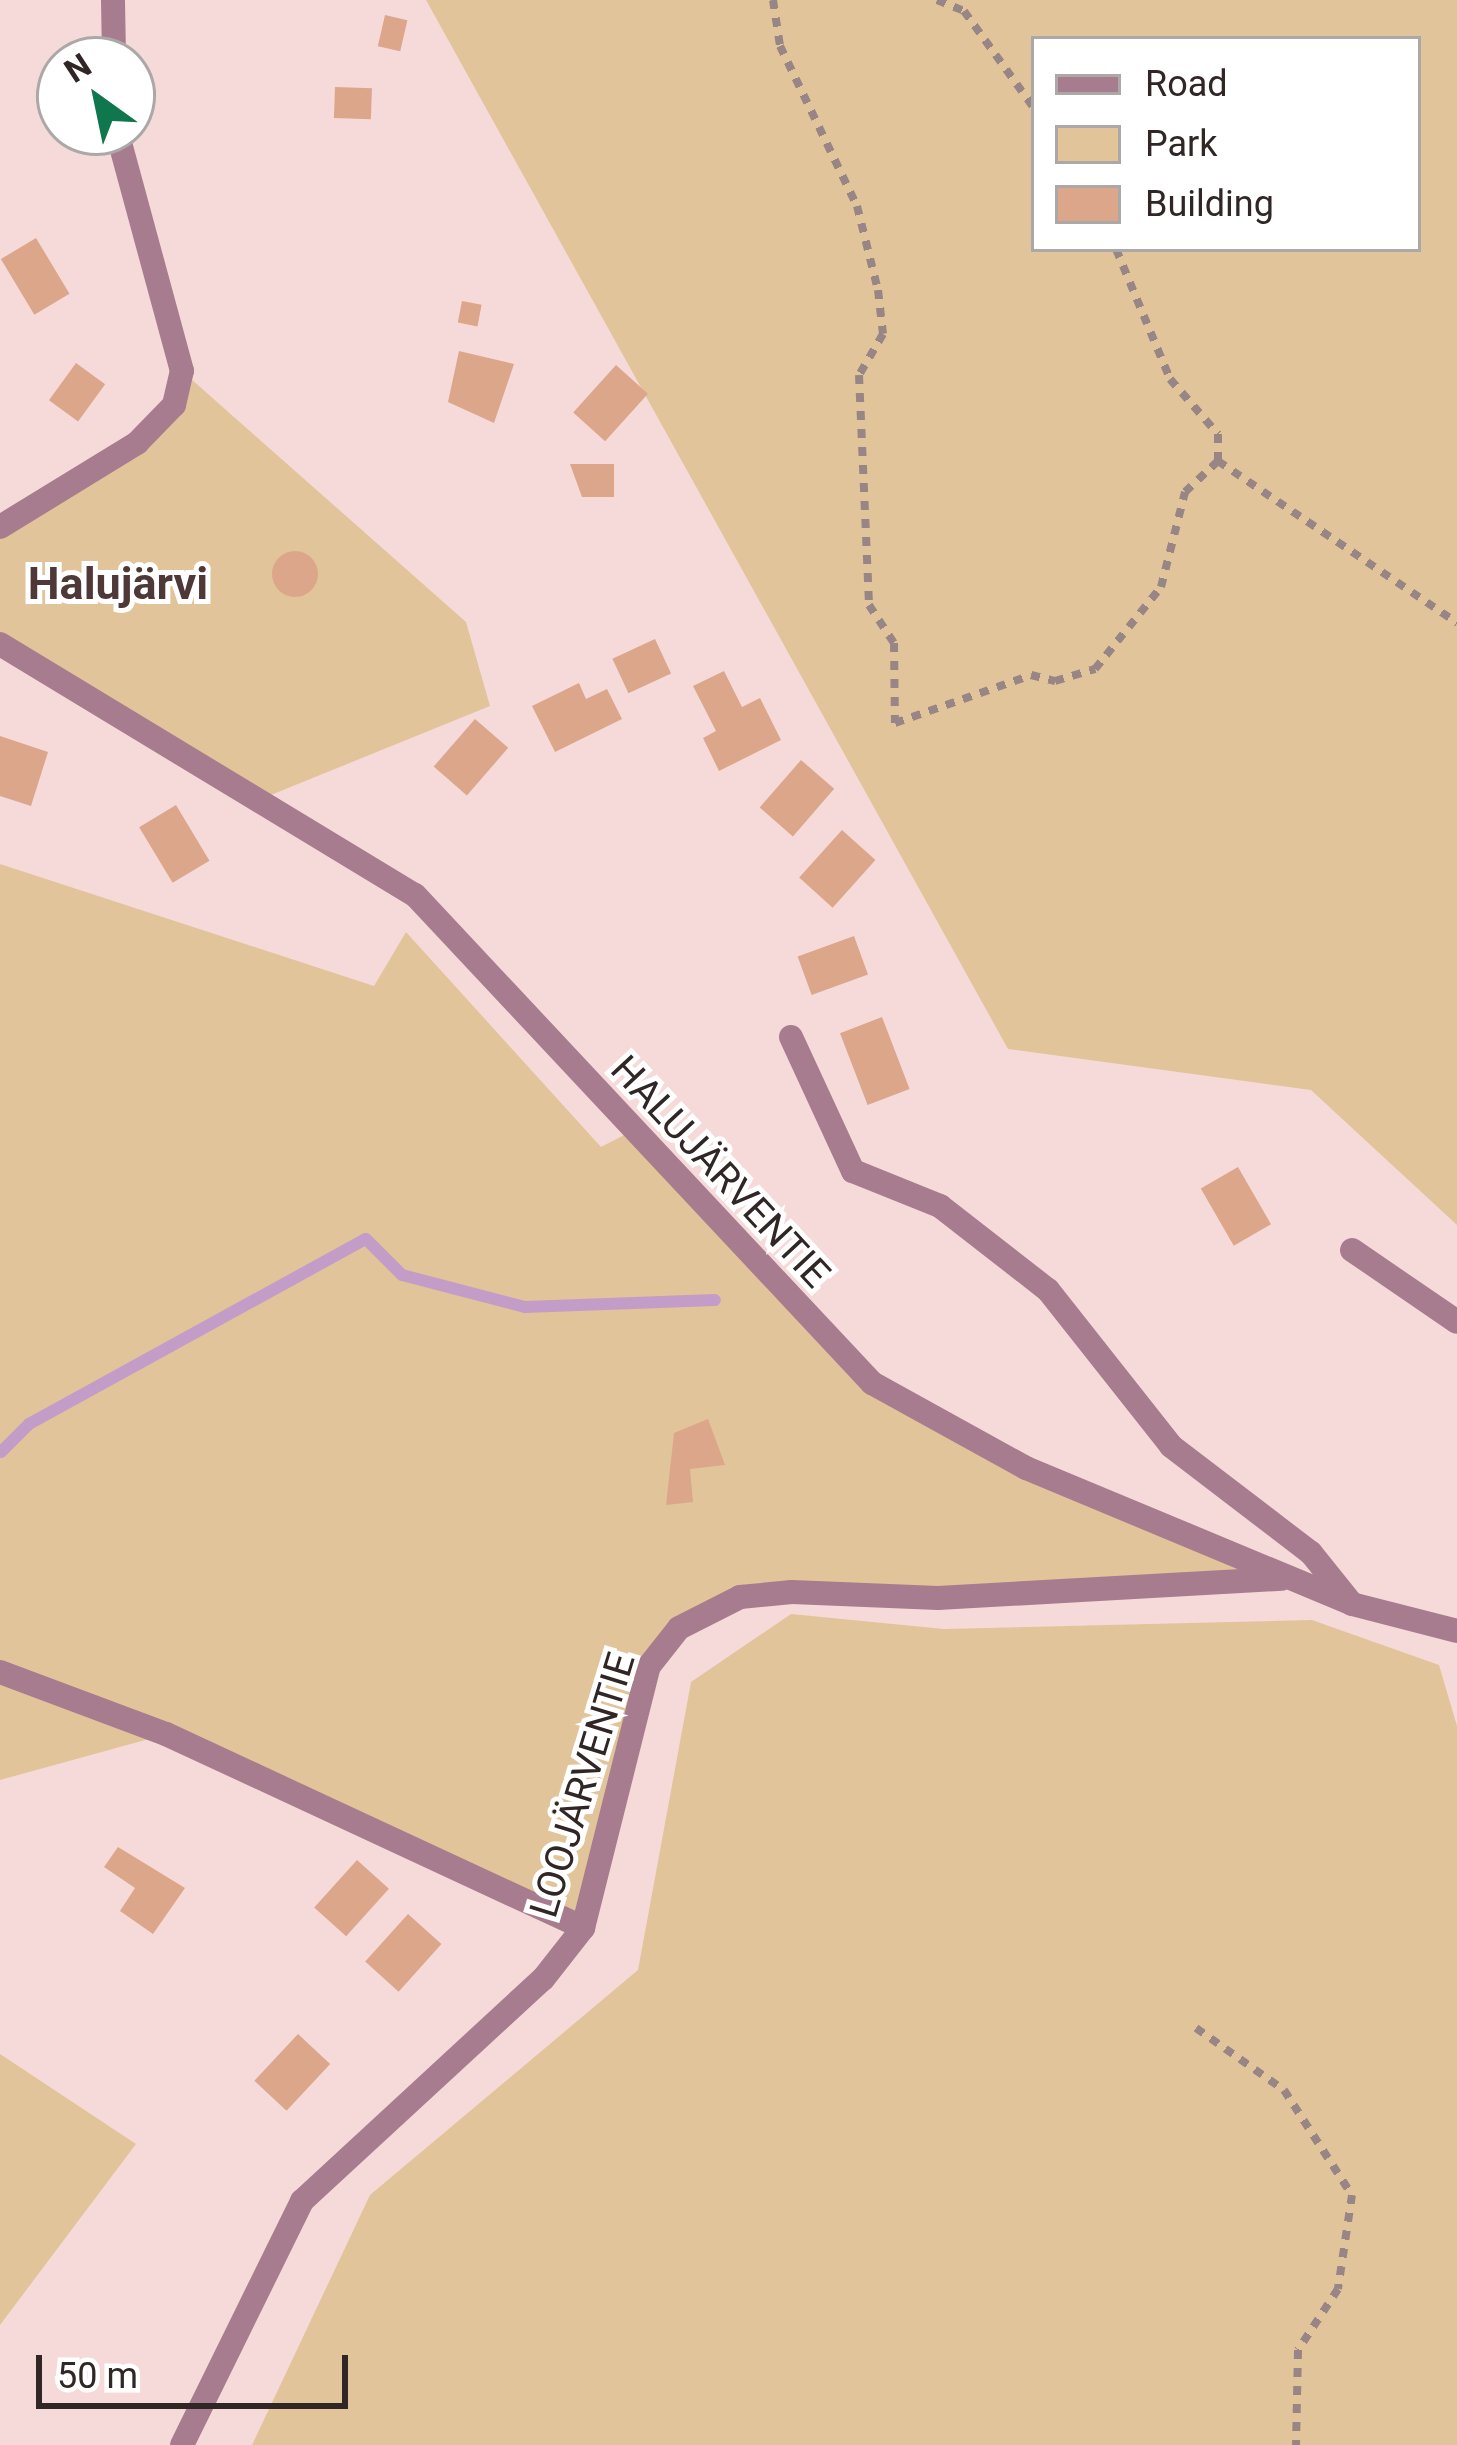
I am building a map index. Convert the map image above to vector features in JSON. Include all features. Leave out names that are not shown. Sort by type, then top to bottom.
[{"type":"street","points":[[113,0],[114,36]]},
{"type":"street","points":[[0,527],[136,443],[174,405],[182,371],[124,156]]},
{"type":"street","name":"HALUJÄRVENTIE","points":[[0,644],[416,895],[872,1383],[1026,1468],[1352,1604],[1457,1631]]},
{"type":"street","points":[[791,1037],[853,1171],[940,1206],[1048,1290],[1171,1446],[1311,1553],[1352,1604]]},
{"type":"street","points":[[1352,1250],[1457,1322]]},
{"type":"street","name":"LOOJÄRVENTIE","points":[[182,2445],[302,2201],[543,1979],[583,1928],[649,1666],[679,1628],[740,1597],[1290,1579]]},
{"type":"street","points":[[0,1672],[166,1734],[583,1928]]},
{"type":"path","points":[[773,0],[780,46],[857,206],[878,290],[883,334],[860,375],[869,605],[894,643],[895,723],[1031,675],[1055,682],[1095,669],[1161,587],[1185,492],[1218,461],[1218,434],[1170,379],[1117,252]]},
{"type":"path","points":[[937,0],[964,11],[1031,105]]},
{"type":"path","points":[[1218,461],[1457,623]]},
{"type":"path","points":[[1196,2028],[1284,2090],[1352,2195],[1338,2289],[1298,2350],[1296,2445]]},
{"type":"green space","points":[[426,0],[1457,0],[1457,1225],[1311,1090],[1008,1049]]},
{"type":"green space","points":[[182,371],[466,622],[490,706],[261,799],[0,644],[0,527],[137,443]]},
{"type":"green space","points":[[0,864],[374,986],[406,932],[601,1147],[632,1131],[872,1383],[1290,1579],[792,1592],[679,1628],[649,1666],[583,1928],[167,1734],[0,1780]]},
{"type":"green space","points":[[791,1614],[944,1629],[1312,1620],[1439,1665],[1457,1726],[1457,2445],[252,2445],[370,2195],[638,1970],[691,1682]]},
{"type":"green space","points":[[0,2054],[136,2144],[0,2325]]},
{"type":"building","points":[[385,15],[407,20],[400,51],[378,46]]},
{"type":"building","points":[[335,87],[372,88],[371,119],[334,118]]},
{"type":"building","points":[[36,238],[69,294],[34,315],[1,259]]},
{"type":"building","points":[[462,301],[482,305],[477,326],[458,323]]},
{"type":"building","points":[[459,351],[514,364],[494,423],[448,402]]},
{"type":"building","points":[[76,363],[105,384],[78,421],[49,400]]},
{"type":"building","points":[[616,365],[648,394],[605,441],[573,413]]},
{"type":"building","points":[[570,464],[614,464],[614,497],[582,497]]},
{"type":"building","points":[[295,551],[311,558],[318,574],[311,590],[295,597],[279,590],[272,574],[279,558]]},
{"type":"building","points":[[655,639],[671,673],[628,693],[612,659]]},
{"type":"building","points":[[724,671],[742,707],[760,698],[781,740],[719,771],[703,738],[716,731],[693,686]]},
{"type":"building","points":[[579,683],[586,699],[607,689],[622,719],[555,752],[532,706]]},
{"type":"building","points":[[475,719],[508,748],[467,795],[434,767]]},
{"type":"building","points":[[0,736],[48,752],[31,806],[0,796]]},
{"type":"building","points":[[801,760],[834,789],[793,836],[760,808]]},
{"type":"building","points":[[176,805],[209,861],[173,883],[139,827]]},
{"type":"building","points":[[842,830],[875,860],[833,908],[799,878]]},
{"type":"building","points":[[854,936],[868,975],[812,995],[798,957]]},
{"type":"building","points":[[882,1017],[910,1089],[868,1105],[840,1033]]},
{"type":"building","points":[[1238,1167],[1271,1224],[1234,1246],[1201,1188]]},
{"type":"building","points":[[708,1419],[725,1465],[690,1469],[693,1502],[666,1505],[674,1433]]},
{"type":"building","points":[[118,1847],[185,1888],[153,1934],[120,1911],[135,1888],[104,1867]]},
{"type":"building","points":[[357,1860],[389,1889],[346,1936],[314,1908]]},
{"type":"building","points":[[408,1914],[441,1944],[399,1992],[365,1962]]},
{"type":"building","points":[[298,2034],[330,2064],[287,2111],[254,2081]]},
{"type":"waterway","points":[[1,1452],[29,1424],[366,1239],[402,1275],[525,1307],[715,1300]]},
{"type":"district","name":"Halujärvi","points":[[118,584]]}]
